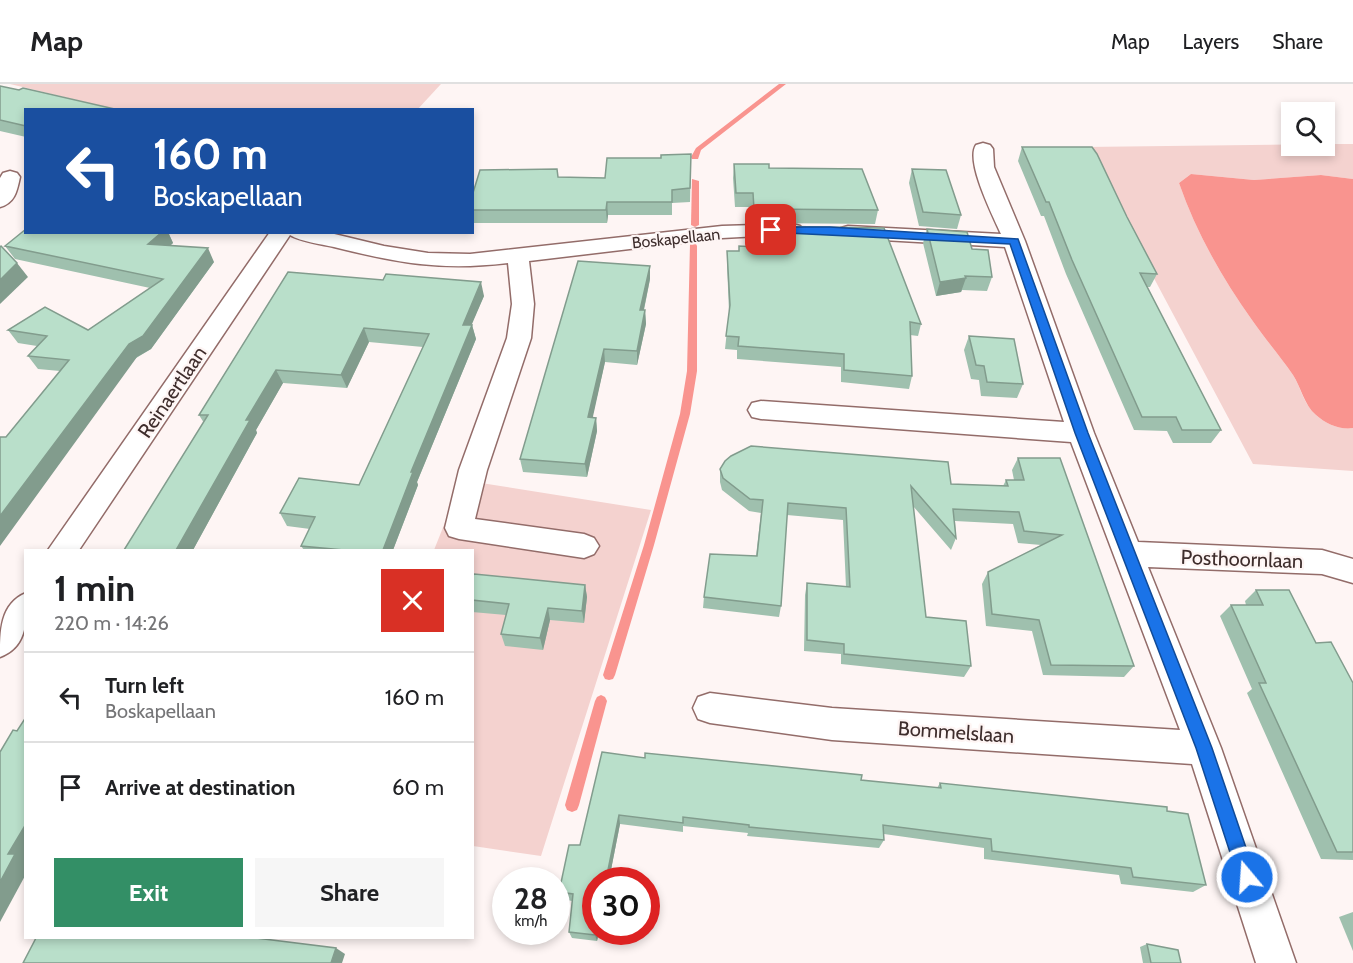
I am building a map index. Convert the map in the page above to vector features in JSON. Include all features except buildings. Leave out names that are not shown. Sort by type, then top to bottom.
[{"type":"street","points":[[983,149],[984,167],[1014,241],[1081,433],[1204,748],[1276,963]]},
{"type":"street","points":[[0,201],[7,193],[12,171]]},
{"type":"street","name":"Boskapellaan","points":[[306,234],[384,253],[428,260],[470,261],[723,232],[824,230],[1014,241]]},
{"type":"street","name":"Reinaertlaan","points":[[64,549],[279,234]]},
{"type":"street","points":[[518,256],[524,304],[519,338],[473,470],[459,528],[584,546]]},
{"type":"street","points":[[761,410],[1081,433]]},
{"type":"street","name":"Posthoornlaan","points":[[1130,554],[1322,562],[1353,571]]},
{"type":"street","points":[[0,644],[24,609]]},
{"type":"street","name":"Bommelslaan","points":[[710,708],[832,724],[1204,748]]},
{"type":"shaded area","points":[[10,84],[441,84],[419,108],[110,108]]},
{"type":"shaded area","points":[[1335,144],[1353,144],[1353,179],[1321,175],[1254,180],[1191,174],[1179,183],[1193,219],[1220,271],[1252,320],[1293,375],[1308,406],[1329,424],[1353,428],[1353,471],[1253,464],[1084,147],[1281,145],[1281,156],[1335,156]]},
{"type":"shaded area","points":[[1191,174],[1254,180],[1321,175],[1353,179],[1353,428],[1333,426],[1312,411],[1293,375],[1230,288],[1202,237],[1179,183]]},
{"type":"shaded area","points":[[462,480],[651,510],[541,856],[474,846],[474,549],[434,549]]},
{"type":"waterway","points":[[695,157],[698,149],[783,84]]},
{"type":"waterway","points":[[695,181],[695,225]]},
{"type":"waterway","points":[[609,675],[649,545],[685,414],[692,371],[693,246]]},
{"type":"waterway","points":[[572,805],[601,701]]},
{"type":"route","points":[[771,230],[830,230],[1014,241],[1081,433],[1204,748],[1247,877]]}]
